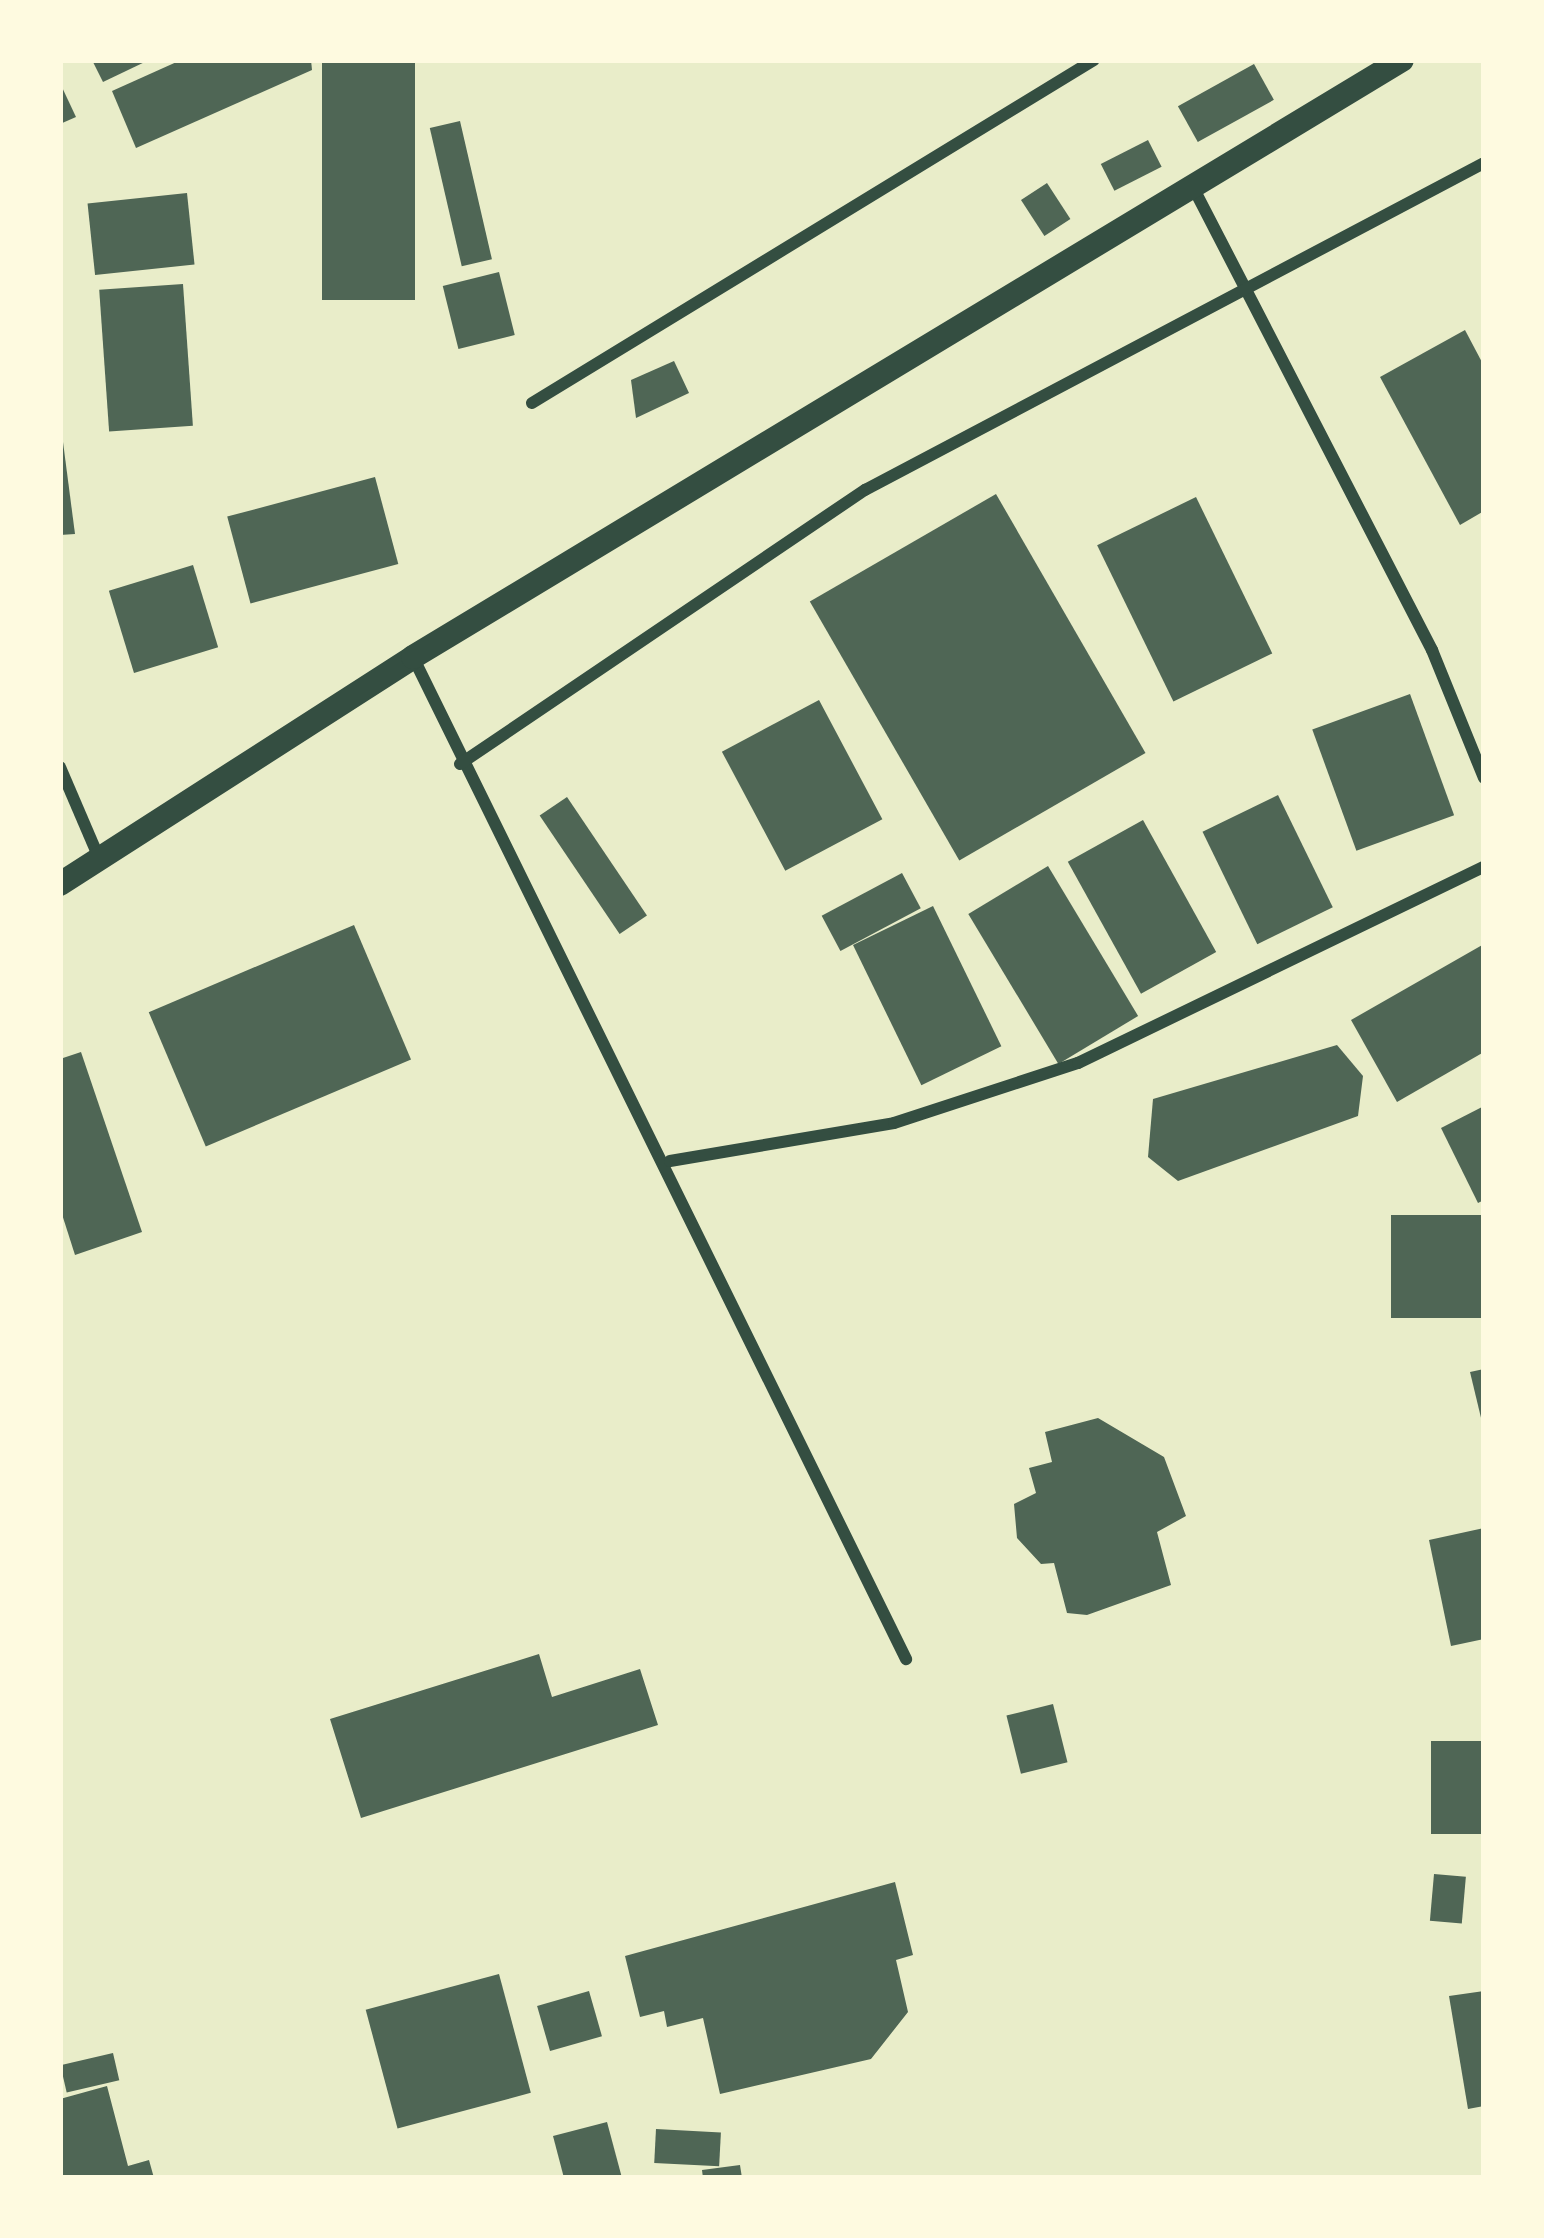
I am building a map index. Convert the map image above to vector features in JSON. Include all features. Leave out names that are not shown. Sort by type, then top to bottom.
[{"type":"main road","points":[[60,884],[413,657],[1195,191],[1402,60]]},
{"type":"street","points":[[532,403],[1094,60]]},
{"type":"street","points":[[460,764],[865,490],[1484,163]]},
{"type":"street","points":[[1195,191],[1240,295],[1432,650],[1484,778]]},
{"type":"street","points":[[413,657],[460,764],[670,1161],[906,1659]]},
{"type":"street","points":[[60,766],[99,858]]},
{"type":"street","points":[[670,1161],[894,1123],[1078,1063],[1484,866]]},
{"type":"building","points":[[92,60],[149,60],[103,82]]},
{"type":"building","points":[[181,60],[311,60],[312,70],[136,148],[112,91]]},
{"type":"building","points":[[322,60],[415,60],[415,300],[322,300]]},
{"type":"building","points":[[1254,64],[1274,100],[1198,142],[1178,106]]},
{"type":"building","points":[[60,83],[76,117],[60,124]]},
{"type":"building","points":[[460,121],[492,259],[462,266],[430,128]]},
{"type":"building","points":[[1148,140],[1162,167],[1114,191],[1101,164]]},
{"type":"building","points":[[1047,183],[1070,219],[1044,236],[1021,200]]},
{"type":"building","points":[[187,193],[195,265],[95,275],[88,203]]},
{"type":"building","points":[[499,272],[515,335],[458,349],[443,286]]},
{"type":"building","points":[[183,284],[193,426],[109,432],[99,290]]},
{"type":"building","points":[[1465,330],[1484,366],[1484,511],[1460,525],[1380,377]]},
{"type":"building","points":[[674,361],[689,393],[636,418],[631,380]]},
{"type":"building","points":[[60,419],[75,534],[60,535]]},
{"type":"building","points":[[375,477],[398,564],[251,604],[227,517]]},
{"type":"building","points":[[996,494],[1146,753],[959,860],[810,602]]},
{"type":"building","points":[[1196,497],[1272,653],[1173,702],[1097,545]]},
{"type":"building","points":[[193,565],[218,647],[134,673],[109,591]]},
{"type":"building","points":[[1410,694],[1454,815],[1356,851],[1312,730]]},
{"type":"building","points":[[819,700],[882,819],[785,871],[722,752]]},
{"type":"building","points":[[1278,795],[1333,907],[1257,944],[1203,832]]},
{"type":"building","points":[[567,797],[647,916],[620,934],[540,815]]},
{"type":"building","points":[[1143,820],[1216,952],[1141,994],[1068,862]]},
{"type":"building","points":[[1048,866],[1138,1016],[1058,1064],[968,914]]},
{"type":"building","points":[[902,873],[921,908],[840,951],[822,916]]},
{"type":"building","points":[[933,906],[1001,1046],[921,1085],[853,945]]},
{"type":"building","points":[[354,925],[411,1059],[206,1147],[149,1012]]},
{"type":"building","points":[[1484,944],[1484,1052],[1397,1102],[1351,1020]]},
{"type":"building","points":[[1337,1045],[1363,1076],[1358,1116],[1178,1181],[1148,1157],[1153,1099]]},
{"type":"building","points":[[81,1052],[142,1232],[75,1255],[60,1208],[60,1059]]},
{"type":"building","points":[[1484,1106],[1484,1200],[1478,1203],[1441,1128]]},
{"type":"building","points":[[1391,1215],[1484,1215],[1484,1318],[1391,1318]]},
{"type":"building","points":[[1484,1369],[1484,1422],[1482,1422],[1470,1372]]},
{"type":"building","points":[[1098,1418],[1164,1457],[1186,1516],[1157,1532],[1171,1585],[1087,1615],[1067,1613],[1054,1563],[1041,1564],[1017,1538],[1014,1504],[1036,1493],[1029,1468],[1052,1462],[1045,1432]]},
{"type":"building","points":[[1484,1528],[1484,1639],[1451,1646],[1429,1540]]},
{"type":"building","points":[[539,1654],[552,1697],[640,1669],[658,1725],[361,1818],[330,1719]]},
{"type":"building","points":[[1053,1704],[1068,1762],[1021,1774],[1006,1716]]},
{"type":"building","points":[[1431,1741],[1484,1741],[1484,1834],[1431,1834]]},
{"type":"building","points":[[1434,1874],[1466,1877],[1462,1924],[1430,1921]]},
{"type":"building","points":[[895,1882],[913,1955],[896,1960],[908,2012],[871,2059],[720,2094],[703,2018],[667,2027],[664,2011],[640,2017],[625,1956]]},
{"type":"building","points":[[499,1974],[531,2093],[398,2129],[366,2010]]},
{"type":"building","points":[[589,1991],[602,2036],[550,2051],[537,2006]]},
{"type":"building","points":[[1484,1991],[1484,2106],[1468,2109],[1449,1996]]},
{"type":"building","points":[[113,2053],[119,2080],[67,2092],[60,2065]]},
{"type":"building","points":[[107,2086],[128,2166],[149,2160],[154,2178],[60,2178],[60,2099]]},
{"type":"building","points":[[607,2122],[622,2178],[564,2178],[553,2136]]},
{"type":"building","points":[[656,2129],[721,2132],[719,2166],[654,2163]]},
{"type":"building","points":[[740,2165],[742,2178],[703,2178],[702,2170]]}]
